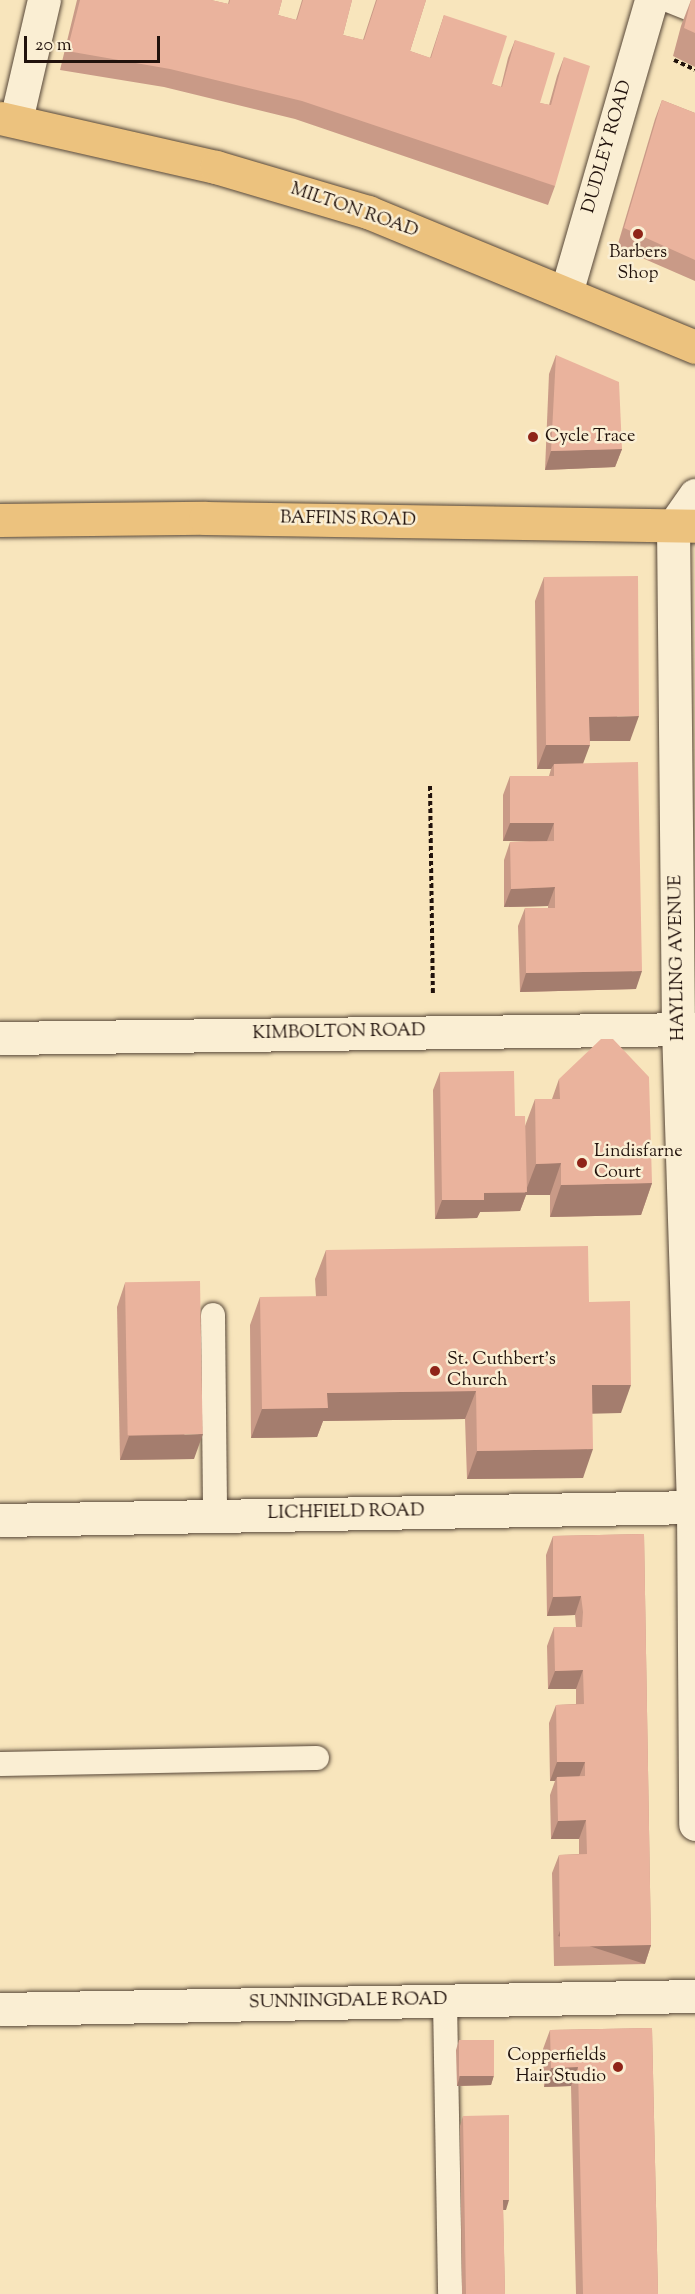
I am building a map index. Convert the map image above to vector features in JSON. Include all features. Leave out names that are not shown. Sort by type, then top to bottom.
[{"type":"main road","name":"MILTON ROAD","points":[[8,119],[216,167],[368,212],[695,347]]},
{"type":"main road","name":"BAFFINS ROAD","points":[[0,520],[205,518],[684,526]]},
{"type":"street","points":[[8,119],[44,0]]},
{"type":"street","name":"DUDLEY ROAD","points":[[566,293],[651,0]]},
{"type":"street","points":[[684,526],[695,495]]},
{"type":"street","name":"HAYLING AVENUE","points":[[684,526],[695,1824]]},
{"type":"street","name":"KIMBOLTON ROAD","points":[[0,1038],[687,1028]]},
{"type":"street","name":"LICHFIELD ROAD","points":[[0,1520],[694,1507]]},
{"type":"street","name":"SUNNINGDALE ROAD","points":[[0,2009],[695,1996]]},
{"type":"lane","points":[[668,0],[695,11]]},
{"type":"lane","points":[[213,1315],[215,1516]]},
{"type":"lane","points":[[0,1764],[317,1758]]},
{"type":"lane","points":[[445,2001],[450,2294]]},
{"type":"path","points":[[430,786],[433,1032]]},
{"type":"building","points":[[80,0],[211,0],[229,4],[230,0],[282,0],[278,15],[297,20],[303,0],[352,0],[343,35],[364,40],[377,0],[426,0],[410,51],[431,58],[444,15],[507,36],[492,84],[502,87],[515,40],[555,53],[540,103],[551,105],[564,57],[590,66],[555,186],[302,101],[170,69],[67,51]]},
{"type":"building","points":[[691,0],[695,0],[695,33],[684,28]]},
{"type":"building","points":[[662,100],[695,113],[695,260],[624,228]]},
{"type":"building","points":[[556,355],[619,382],[622,449],[551,451]]},
{"type":"building","points":[[638,576],[639,716],[589,717],[590,745],[546,745],[544,577]]},
{"type":"building","points":[[638,762],[642,971],[526,973],[525,908],[555,908],[555,887],[511,889],[510,842],[554,841],[554,823],[510,823],[510,776],[554,776],[554,764]]},
{"type":"building","name":"Lindisfarne Court","points":[[601,1039],[613,1039],[649,1077],[652,1183],[561,1185],[561,1163],[536,1164],[535,1099],[560,1099],[559,1079]]},
{"type":"building","points":[[514,1071],[515,1116],[525,1116],[527,1192],[484,1193],[484,1200],[442,1200],[440,1072]]},
{"type":"building","name":"St. Cuthbert's Church","points":[[588,1246],[589,1302],[630,1301],[631,1385],[592,1385],[593,1449],[477,1451],[476,1391],[327,1393],[328,1408],[262,1409],[260,1297],[327,1296],[326,1250]]},
{"type":"building","points":[[200,1281],[203,1434],[128,1435],[125,1282]]},
{"type":"building","points":[[644,1534],[651,1945],[560,1947],[559,1855],[587,1854],[586,1820],[558,1821],[557,1777],[585,1776],[585,1762],[557,1762],[556,1705],[584,1704],[583,1670],[555,1671],[554,1627],[582,1627],[583,1612],[581,1596],[553,1597],[553,1536]]},
{"type":"building","points":[[652,2028],[658,2294],[583,2294],[578,2067],[551,2068],[550,2030]]},
{"type":"building","points":[[459,2040],[494,2040],[494,2076],[459,2076]]},
{"type":"building","points":[[509,2115],[509,2200],[503,2200],[505,2294],[466,2294],[463,2116]]},
{"type":"place","name":"Barbers Shop","points":[[638,234]]},
{"type":"place","name":"Cycle Trace","points":[[533,437]]},
{"type":"place","name":"Lindisfarne Court","points":[[582,1163]]},
{"type":"place","name":"St. Cuthbert's Church","points":[[435,1371]]},
{"type":"place","name":"Copperfields Hair Studio","points":[[618,2067]]}]
